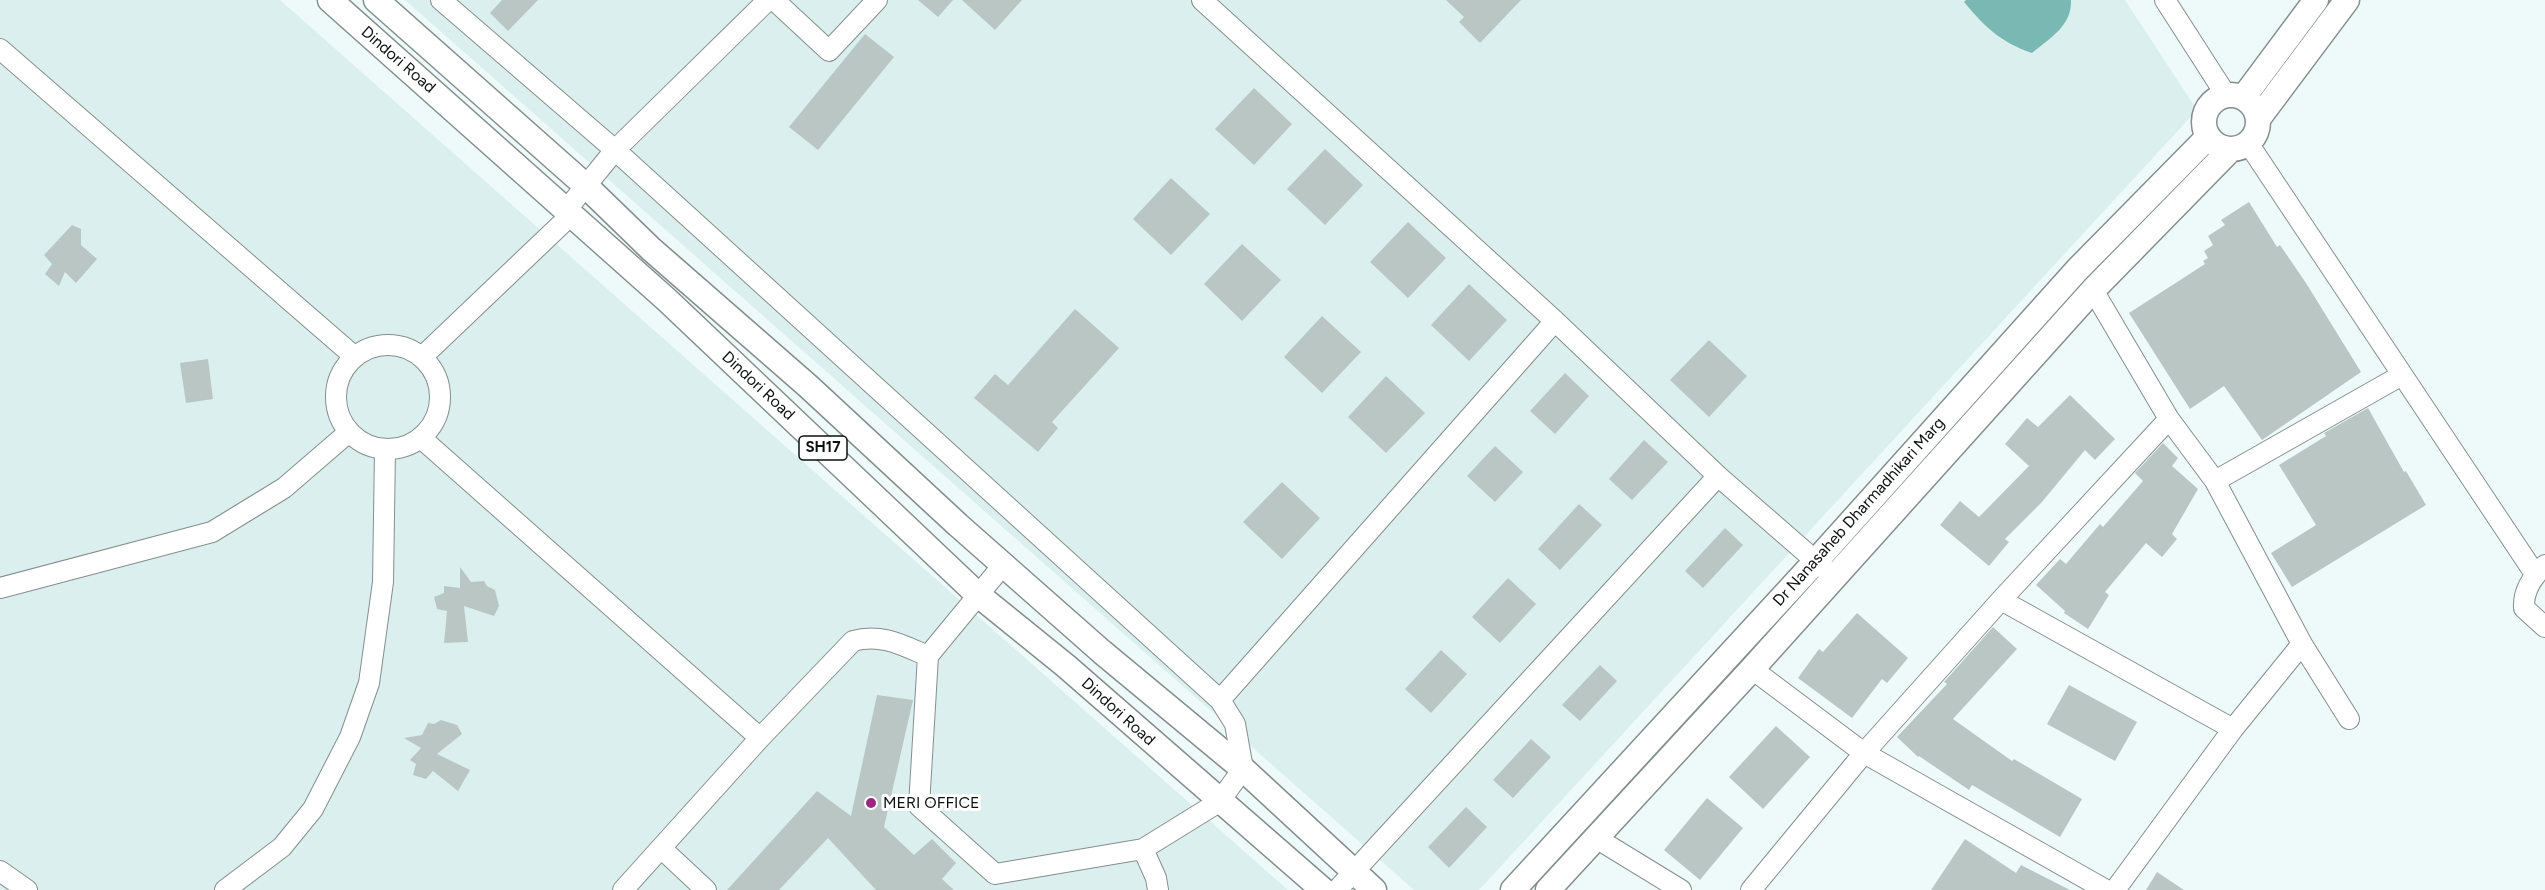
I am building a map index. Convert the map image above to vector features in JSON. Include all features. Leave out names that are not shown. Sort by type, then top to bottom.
[{"type":"main road","name":"Dindori Road","points":[[330,0],[667,300],[977,594],[1066,666],[1219,802],[1323,890]]},
{"type":"main road","points":[[376,0],[586,186],[651,249],[808,386],[1003,565],[1102,652],[1243,769],[1374,890]]},
{"type":"main road","points":[[2234,97],[2316,0]]},
{"type":"main road","points":[[2258,119],[2347,0]]},
{"type":"main road","points":[[2234,97],[2255,111],[2258,119],[2257,128],[2239,146],[2222,148],[2208,137],[2204,129],[2206,112],[2217,98],[2234,97]]},
{"type":"main road","name":"Dr Nanasaheb Dharmadhikari Marg","points":[[1514,890],[1816,561],[2077,270],[2208,137]]},
{"type":"main road","name":"Dr Nanasaheb Dharmadhikari Marg","points":[[1548,890],[1836,577],[2093,290],[2239,146]]},
{"type":"street","points":[[441,0],[615,150],[1220,700],[1236,724],[1243,769],[1219,802],[1143,849],[995,874],[919,806],[928,656],[1003,565]]},
{"type":"street","points":[[422,357],[569,212],[586,186],[615,150],[768,0]]},
{"type":"street","points":[[774,0],[829,51],[877,0]]},
{"type":"street","points":[[1202,0],[1555,321],[1718,476],[1836,577]]},
{"type":"street","points":[[2165,0],[2234,97]]},
{"type":"street","points":[[0,49],[355,357]]},
{"type":"street","points":[[2239,146],[2540,569],[2523,598],[2524,608],[2545,627]]},
{"type":"street","points":[[2093,290],[2169,418],[2216,482],[2302,644],[2349,719]]},
{"type":"street","points":[[1220,700],[1555,321]]},
{"type":"street","points":[[388,345],[407,348],[422,357],[432,369],[438,383],[440,401],[435,419],[421,438],[401,448],[385,450],[368,446],[348,432],[340,418],[336,403],[337,384],[343,370],[355,357],[372,347],[388,345]]},
{"type":"street","points":[[2216,482],[2402,375]]},
{"type":"street","points":[[1751,890],[1864,753],[2169,418]]},
{"type":"street","points":[[0,588],[212,532],[284,488],[348,432]]},
{"type":"street","points":[[421,438],[760,738]]},
{"type":"street","points":[[225,890],[282,847],[313,809],[354,726],[369,683],[383,582],[385,450]]},
{"type":"street","points":[[1337,890],[1718,476]]},
{"type":"street","points":[[2001,600],[2233,729]]},
{"type":"street","points":[[624,890],[760,738],[853,641],[867,637],[884,638],[928,656]]},
{"type":"street","points":[[2115,890],[2233,729],[2302,644]]},
{"type":"street","points":[[1752,669],[1864,753],[2106,890]]},
{"type":"street","points":[[1596,838],[1681,890]]},
{"type":"street","points":[[661,848],[706,890]]},
{"type":"street","points":[[1143,849],[1156,878],[1158,890]]},
{"type":"street","points":[[0,871],[27,890]]},
{"type":"shaded area","points":[[0,0],[280,0],[1288,890],[0,890]]},
{"type":"shaded area","points":[[405,0],[2125,0],[2197,110],[1479,890],[1414,890]]},
{"type":"water","points":[[1966,0],[2071,0],[2068,17],[2059,31],[2032,53],[2011,44],[1994,33],[1964,2]]},
{"type":"building","points":[[502,0],[538,0],[508,31],[490,13]]},
{"type":"building","points":[[918,0],[953,0],[938,17]]},
{"type":"building","points":[[962,0],[1022,0],[995,30]]},
{"type":"building","points":[[1446,0],[1521,0],[1480,43],[1459,22],[1464,17]]},
{"type":"building","points":[[865,34],[894,57],[818,150],[789,127]]},
{"type":"building","points":[[1254,88],[1292,124],[1254,165],[1215,129]]},
{"type":"building","points":[[1325,149],[1363,185],[1325,225],[1287,189]]},
{"type":"building","points":[[1171,178],[1210,214],[1171,255],[1133,219]]},
{"type":"building","points":[[2249,202],[2277,247],[2280,245],[2306,283],[2361,372],[2262,440],[2224,386],[2190,409],[2129,313],[2205,264],[2203,261],[2208,258],[2204,251],[2213,245],[2208,236],[2225,225],[2221,220]]},
{"type":"building","points":[[1408,222],[1446,258],[1408,298],[1370,262]]},
{"type":"building","points":[[72,225],[81,229],[81,245],[97,259],[76,283],[65,272],[59,286],[45,274],[52,264],[44,255]]},
{"type":"building","points":[[1242,244],[1281,280],[1242,321],[1204,284]]},
{"type":"building","points":[[1469,284],[1507,320],[1469,361],[1431,325]]},
{"type":"building","points":[[1075,309],[1119,348],[1052,422],[1058,428],[1038,452],[974,398],[995,374],[1008,385]]},
{"type":"building","points":[[1322,316],[1361,352],[1322,393],[1284,357]]},
{"type":"building","points":[[1709,340],[1747,376],[1709,417],[1670,380]]},
{"type":"building","points":[[208,359],[213,399],[186,403],[180,363]]},
{"type":"building","points":[[1565,373],[1589,396],[1555,434],[1530,411]]},
{"type":"building","points":[[1386,376],[1425,413],[1386,453],[1348,417]]},
{"type":"building","points":[[2070,395],[2115,439],[2095,460],[2085,450],[2042,502],[2005,539],[2009,542],[1989,566],[1940,525],[1960,501],[1979,517],[2029,466],[2005,444],[2027,418],[2038,427]]},
{"type":"building","points":[[2368,408],[2404,472],[2406,471],[2426,505],[2292,587],[2271,553],[2316,525],[2279,465],[2326,436],[2324,433]]},
{"type":"building","points":[[1644,440],[1668,462],[1632,500],[1609,479]]},
{"type":"building","points":[[2163,443],[2178,458],[2172,466],[2198,489],[2172,534],[2177,539],[2162,557],[2146,543],[2105,592],[2109,595],[2088,629],[2064,613],[2065,611],[2036,585],[2060,559],[2066,564],[2100,524],[2103,527],[2143,481],[2135,473]]},
{"type":"building","points":[[1495,446],[1523,472],[1495,502],[1467,476]]},
{"type":"building","points":[[1282,482],[1320,518],[1282,559],[1243,522]]},
{"type":"building","points":[[1579,504],[1602,525],[1560,570],[1538,549]]},
{"type":"building","points":[[1725,528],[1743,545],[1703,588],[1685,571]]},
{"type":"building","points":[[460,567],[471,582],[484,581],[487,586],[495,590],[499,606],[494,616],[464,606],[468,642],[444,643],[447,611],[437,609],[434,597],[444,593],[444,586],[460,588]]},
{"type":"building","points":[[1508,578],[1536,604],[1500,643],[1472,617]]},
{"type":"building","points":[[1857,613],[1908,658],[1887,683],[1882,679],[1852,718],[1798,678],[1819,649],[1823,652]]},
{"type":"building","points":[[1993,627],[2017,649],[1953,719],[2012,761],[2014,759],[2082,799],[2060,837],[1972,785],[1969,790],[1918,757],[1897,737],[1947,684],[1944,682]]},
{"type":"building","points":[[1441,650],[1467,674],[1431,713],[1405,689]]},
{"type":"building","points":[[1600,665],[1617,681],[1580,721],[1562,705]]},
{"type":"building","points":[[2069,685],[2137,722],[2115,761],[2047,724]]},
{"type":"building","name":"MERI OFFICE","points":[[877,695],[913,700],[884,827],[914,855],[932,839],[956,863],[942,879],[954,890],[876,890],[828,838],[779,890],[727,890],[817,791],[851,816]]},
{"type":"building","points":[[441,720],[457,725],[462,734],[437,754],[470,770],[458,791],[433,771],[426,779],[413,775],[416,764],[410,760],[421,748],[404,738],[422,735],[428,723],[434,724]]},
{"type":"building","points":[[1776,726],[1810,757],[1763,809],[1729,777]]},
{"type":"building","points":[[1531,739],[1551,757],[1513,798],[1493,780]]},
{"type":"building","points":[[1707,798],[1743,828],[1700,880],[1664,850]]},
{"type":"building","points":[[1466,807],[1487,827],[1449,868],[1428,847]]},
{"type":"building","points":[[1965,839],[2016,873],[2021,865],[2070,890],[1931,890]]},
{"type":"building","points":[[2157,872],[2184,890],[2146,890]]},
{"type":"place","name":"MERI OFFICE","points":[[871,803]]}]
